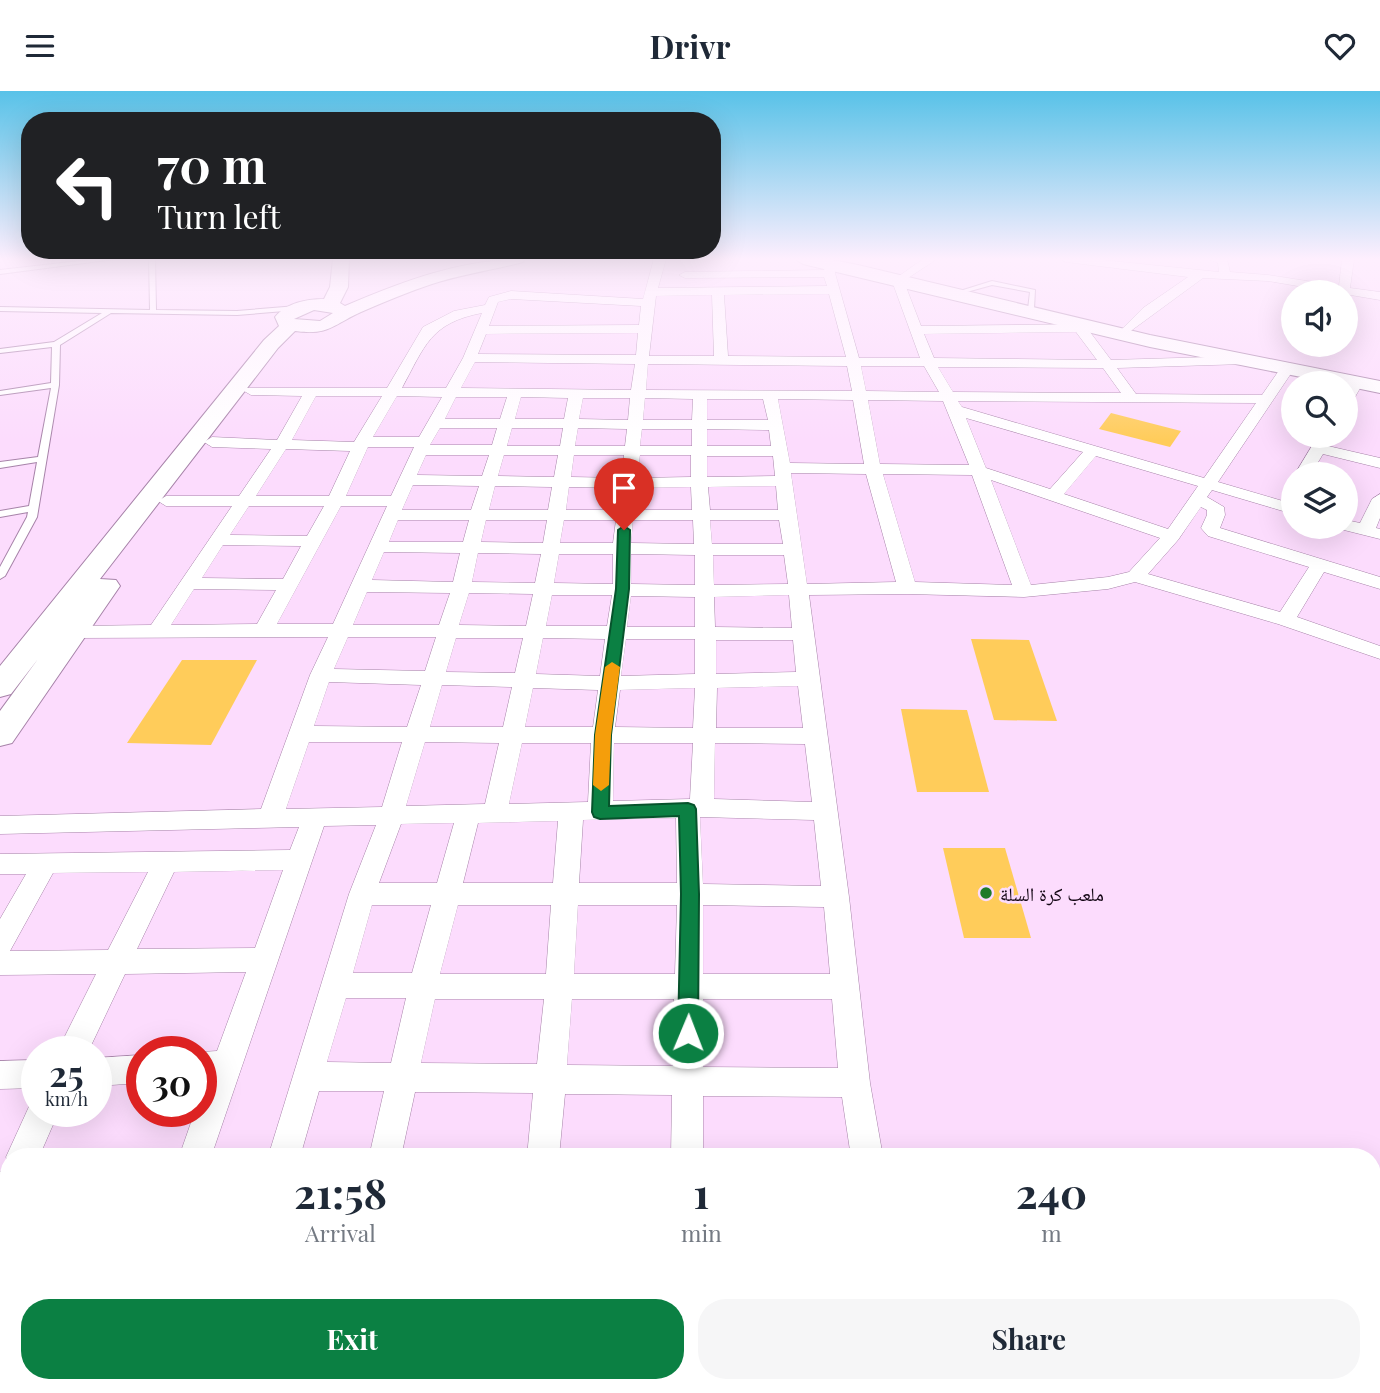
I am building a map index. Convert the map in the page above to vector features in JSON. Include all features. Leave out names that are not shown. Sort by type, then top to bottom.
[{"type":"main road","points":[[0,687],[251,367],[301,320]]},
{"type":"main road","points":[[0,735],[166,501],[303,320]]},
{"type":"main road","points":[[1056,320],[1297,371]]},
{"type":"main road","points":[[1083,320],[1380,378]]},
{"type":"main road","points":[[1358,383],[1380,387]]},
{"type":"street","points":[[264,630],[334,503],[389,394],[428,330],[447,320]]},
{"type":"street","points":[[270,819],[321,675],[422,446],[470,358],[485,320]]},
{"type":"street","points":[[600,812],[603,735],[622,589],[622,546],[648,320]]},
{"type":"street","points":[[719,320],[721,360]]},
{"type":"street","points":[[842,320],[853,360],[873,469],[907,588]]},
{"type":"street","points":[[914,320],[928,361],[951,403],[1024,591]]},
{"type":"street","points":[[1128,329],[1138,320]]},
{"type":"street","points":[[917,330],[1087,328],[1106,363],[1132,398]]},
{"type":"street","points":[[481,330],[647,329]]},
{"type":"street","points":[[470,358],[1106,363],[1244,360]]},
{"type":"street","points":[[1136,576],[1172,536],[1287,369]]},
{"type":"street","points":[[251,391],[859,396],[951,403],[1132,398],[1268,399]]},
{"type":"street","points":[[156,632],[282,444],[311,392]]},
{"type":"street","points":[[287,1148],[362,894],[391,817],[431,678],[461,587],[479,513],[516,394]]},
{"type":"street","points":[[687,1148],[690,894],[695,809],[706,737],[704,551],[699,483],[700,394]]},
{"type":"street","points":[[387,1148],[423,986],[448,895],[511,735],[544,588],[576,395]]},
{"type":"street","points":[[770,396],[777,425],[792,549],[801,591],[802,634],[836,897],[855,1083],[866,1148]]},
{"type":"street","points":[[951,403],[1093,450],[1204,492],[1281,507]]},
{"type":"street","points":[[433,423],[777,425]]},
{"type":"street","points":[[212,442],[422,446],[498,451],[699,451],[782,467],[977,470],[1172,536]]},
{"type":"street","points":[[1339,448],[1380,463]]},
{"type":"street","points":[[1055,495],[1093,450]]},
{"type":"street","points":[[407,480],[699,483],[782,467]]},
{"type":"street","points":[[1204,492],[1215,507],[1216,515],[1210,528],[1214,533],[1380,583]]},
{"type":"street","points":[[1373,532],[1380,499]]},
{"type":"street","points":[[166,501],[334,503],[479,513],[788,515]]},
{"type":"street","points":[[217,540],[313,541]]},
{"type":"street","points":[[377,547],[551,549],[622,546],[704,551],[792,549]]},
{"type":"street","points":[[1286,620],[1320,564]]},
{"type":"street","points":[[362,586],[801,591],[907,588],[1024,591],[1108,583],[1136,576],[1286,620],[1380,653]]},
{"type":"street","points":[[187,583],[289,585]]},
{"type":"street","points":[[74,632],[264,630],[802,634]]},
{"type":"street","points":[[321,675],[610,683],[808,679]]},
{"type":"street","points":[[299,734],[815,736]]},
{"type":"street","points":[[0,825],[695,809],[824,811]]},
{"type":"street","points":[[544,1148],[559,988],[571,813]]},
{"type":"street","points":[[217,1060],[264,960],[314,819]]},
{"type":"street","points":[[80,1036],[167,860]]},
{"type":"street","points":[[0,864],[298,860]]},
{"type":"street","points":[[0,944],[46,862]]},
{"type":"street","points":[[362,894],[836,897]]},
{"type":"street","points":[[0,963],[264,960]]},
{"type":"street","points":[[337,985],[559,988],[689,985],[846,987]]},
{"type":"street","points":[[0,1075],[21,1074]]},
{"type":"street","points":[[310,1076],[855,1083]]},
{"type":"street","points":[[26,1148],[36,1127]]},
{"type":"street","points":[[197,1148],[201,1127]]},
{"type":"lane","points":[[0,351],[56,344],[95,320]]},
{"type":"lane","points":[[0,576],[32,517],[55,385],[56,344]]},
{"type":"lane","points":[[0,393],[55,385]]},
{"type":"lane","points":[[0,465],[40,459]]},
{"type":"lane","points":[[0,513],[34,508]]},
{"type":"shaded area","points":[[1111,413],[1181,431],[1170,447],[1099,429]]},
{"type":"shaded area","points":[[971,639],[1029,640],[1057,721],[994,720]]},
{"type":"shaded area","points":[[182,660],[257,660],[211,745],[127,743]]},
{"type":"shaded area","points":[[901,709],[967,710],[989,792],[917,792]]},
{"type":"shaded area","name":"ملعب كرة السلة","points":[[943,848],[1005,848],[1031,938],[964,938]]},
{"type":"slow traffic","points":[[601,785],[603,735],[612,667]]},
{"type":"place","name":"ملعب كرة السلة","points":[[986,893]]},
{"type":"route","points":[[624,530],[622,589],[603,735],[600,812],[688,809],[688,1033]]}]
